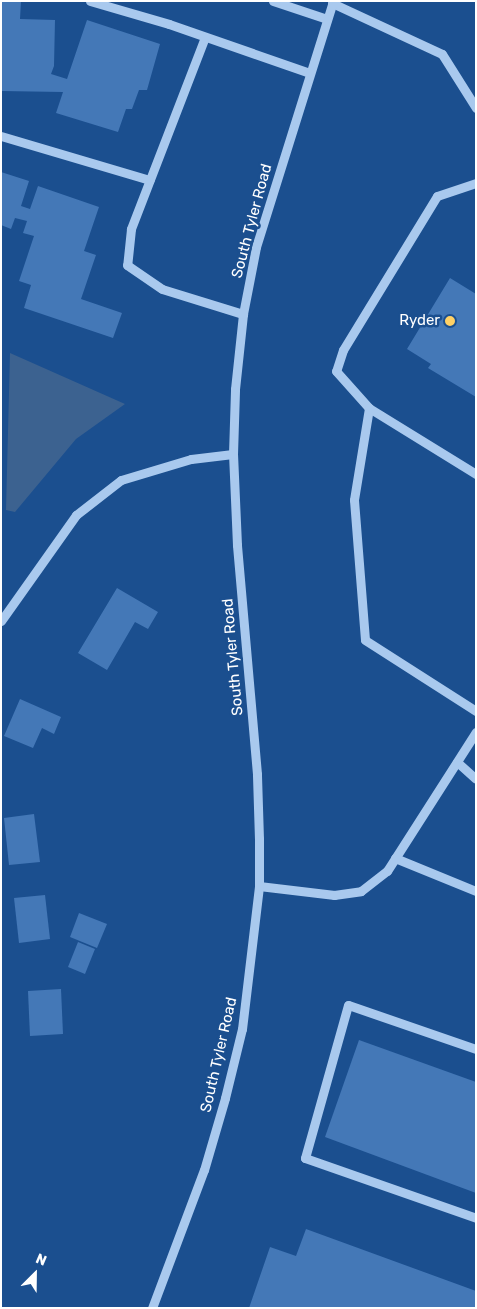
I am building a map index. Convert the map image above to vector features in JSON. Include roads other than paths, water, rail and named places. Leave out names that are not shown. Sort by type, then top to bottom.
[{"type":"street","points":[[90,1],[205,37],[310,74]]},
{"type":"street","points":[[273,1],[327,19]]},
{"type":"street","points":[[332,2],[442,54],[476,108]]},
{"type":"street","name":"South Tyler Road","points":[[152,1308],[204,1170],[225,1098],[242,1029],[259,886],[257,774],[237,545],[233,454],[235,388],[243,314],[256,247],[332,2]]},
{"type":"street","points":[[205,37],[131,229],[127,265],[162,288],[243,314]]},
{"type":"street","points":[[1,136],[150,180]]},
{"type":"street","points":[[476,182],[437,196],[343,350],[336,371],[370,408],[476,474]]},
{"type":"street","points":[[370,408],[354,500],[365,640],[476,711]]},
{"type":"street","points":[[1,621],[76,515],[121,480],[191,459],[233,454]]},
{"type":"street","points":[[259,886],[334,895],[361,891],[387,871],[476,732]]},
{"type":"street","points":[[457,762],[476,779]]},
{"type":"street","points":[[395,858],[476,892]]},
{"type":"street","points":[[476,1049],[348,1005],[304,1158],[476,1218]]},
{"type":"water","points":[[10,353],[125,404],[76,439],[15,512],[6,510]]},
{"type":"place","name":"Ryder","points":[[450,321]]}]
